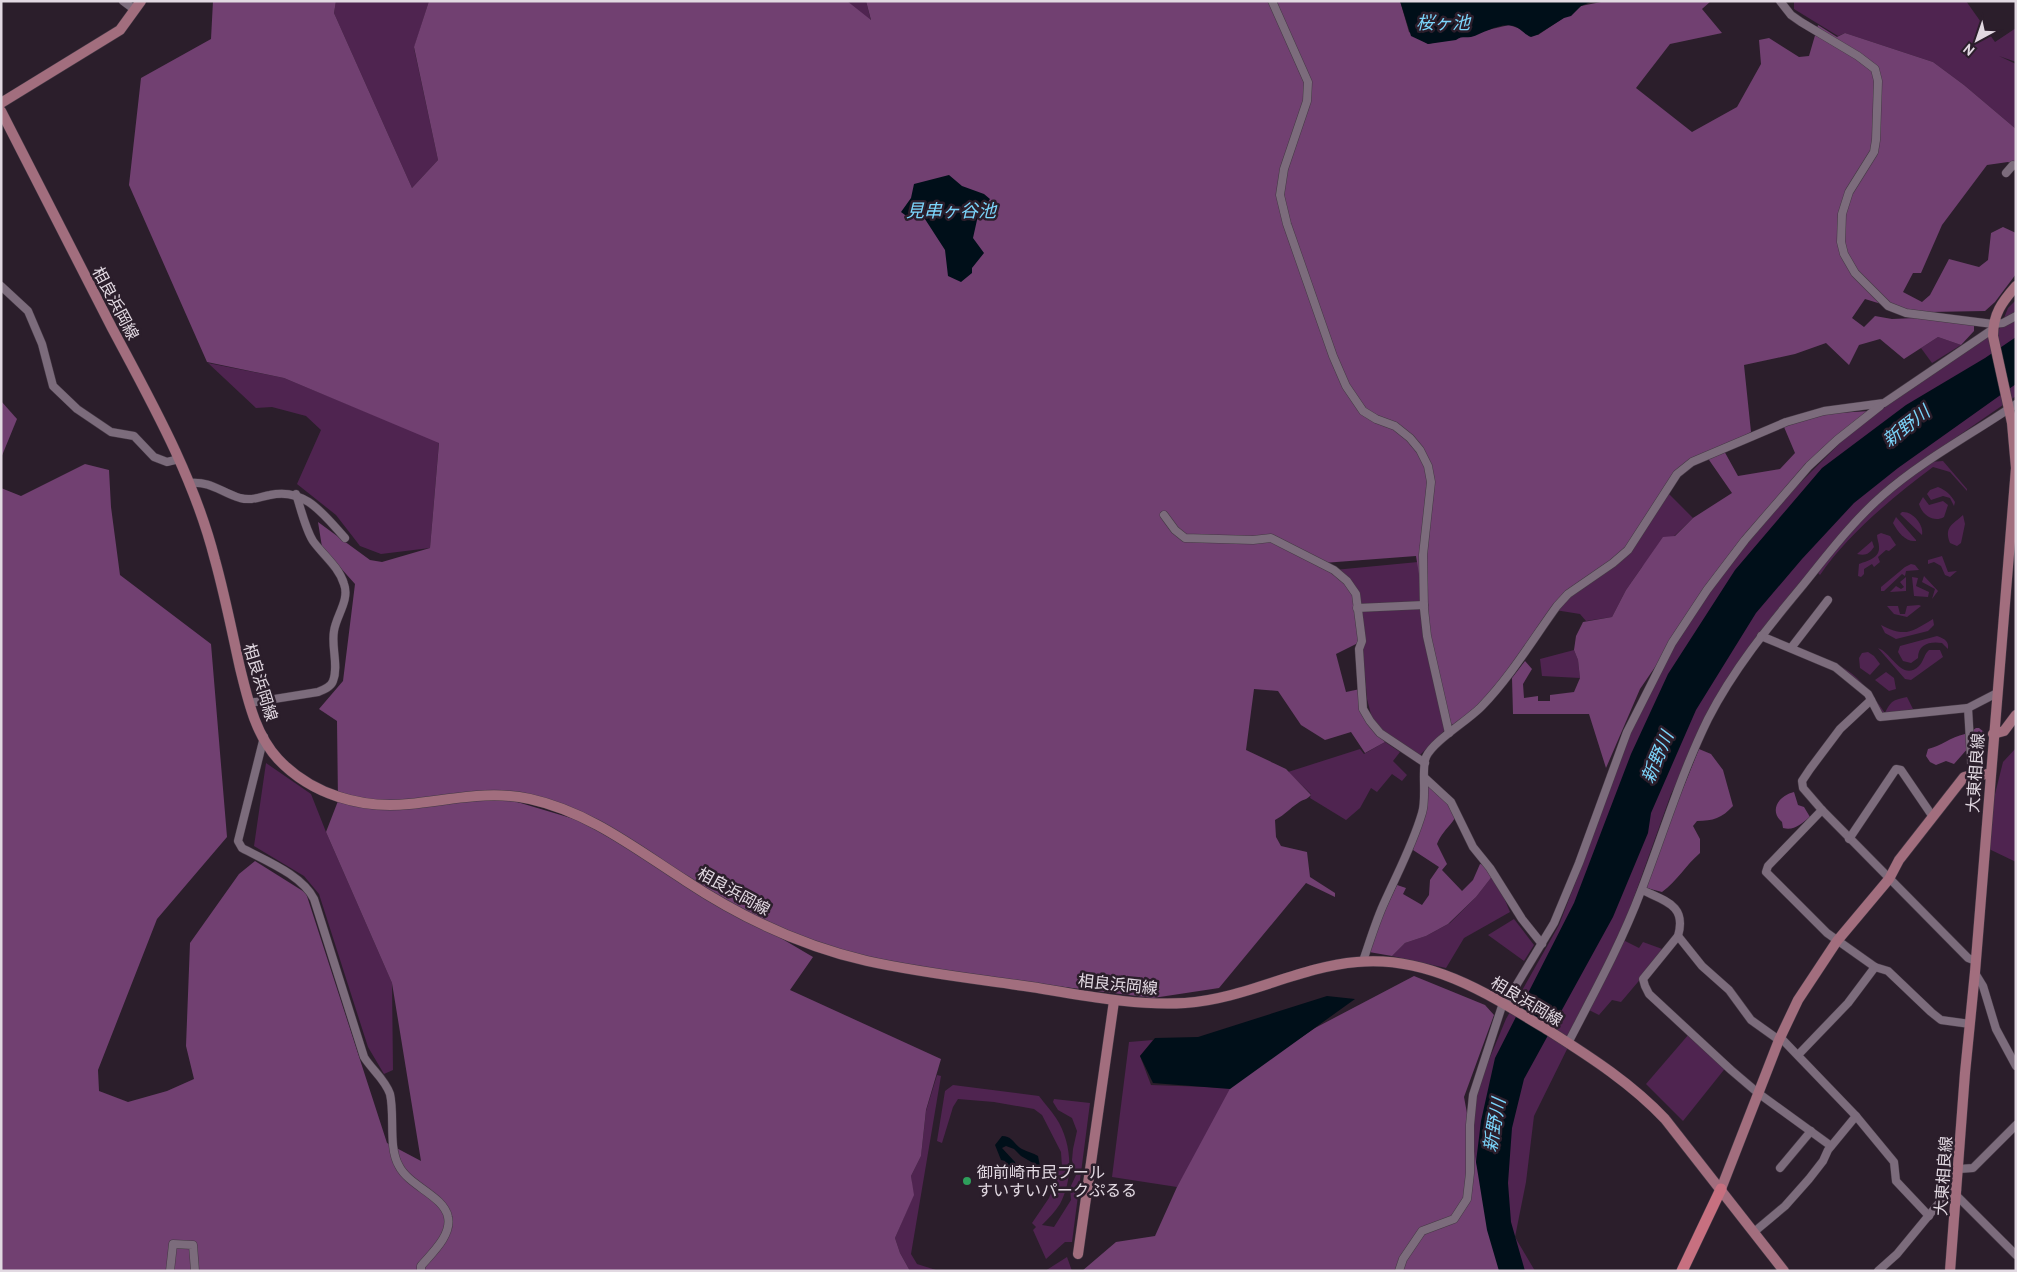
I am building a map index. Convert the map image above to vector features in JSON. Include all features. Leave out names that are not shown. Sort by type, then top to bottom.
[{"type":"main road","points":[[1,103],[120,30],[138,6]]},
{"type":"main road","name":"相良浜岡線","points":[[1,111],[180,459],[215,558],[248,703],[273,752],[283,764],[305,781],[338,797],[379,805],[397,805],[470,795],[497,794],[528,798],[559,807],[582,816],[609,831],[688,883],[742,915],[780,933],[870,962],[927,972],[1114,1001],[1146,1004],[1205,1001],[1224,998],[1305,972],[1363,961],[1403,964],[1443,973],[1481,990],[1566,1042],[1622,1078],[1644,1096],[1665,1119],[1784,1271]]},
{"type":"main road","points":[[1993,330],[1997,310],[2016,286]]},
{"type":"main road","name":"大東相良線","points":[[1950,1271],[1993,734],[2014,513],[2015,440],[2011,406],[1993,330]]},
{"type":"main road","points":[[1993,734],[2004,731],[2016,715]]},
{"type":"main road","points":[[1682,1271],[1721,1189],[1780,1038],[1798,1000],[1837,941],[1889,879],[1899,860],[1964,777],[1990,774]]},
{"type":"main road","points":[[1078,1254],[1114,1001]]},
{"type":"street","points":[[123,1],[138,6]]},
{"type":"street","points":[[1272,1],[1308,82],[1307,101],[1284,169],[1280,195],[1287,224],[1333,356],[1346,386],[1364,410],[1376,419],[1395,426],[1410,438],[1420,450],[1428,466],[1431,482],[1423,555],[1424,605],[1427,636],[1449,733]]},
{"type":"street","points":[[1780,1],[1791,15],[1858,56],[1875,69],[1878,101],[1874,152],[1849,192],[1842,214],[1841,242],[1844,254],[1855,273],[1888,306],[1906,313],[1993,330]]},
{"type":"street","points":[[2006,173],[2013,165],[2016,166]]},
{"type":"street","points":[[1,286],[28,311],[42,344],[53,386],[77,409],[111,432],[134,436],[154,457],[167,462],[180,459]]},
{"type":"street","points":[[1399,1271],[1403,1259],[1422,1231],[1454,1219],[1467,1199],[1473,1095],[1505,1005],[1554,923],[1579,863],[1627,732],[1672,643],[1707,590],[1745,540],[1809,466],[1837,440],[1884,403],[2016,316]]},
{"type":"street","points":[[1363,961],[1384,903],[1423,812],[1425,763],[1430,751],[1449,733],[1468,719],[1497,689],[1568,594],[1613,563],[1628,550],[1677,474],[1692,462],[1786,422],[1824,411],[1884,403]]},
{"type":"street","points":[[1566,1042],[1620,943],[1692,756],[1708,720],[1723,692],[1761,636],[1841,537],[1883,495],[2011,406]]},
{"type":"street","points":[[189,483],[201,482],[210,484],[240,498],[254,500],[271,494],[296,494],[312,502],[345,538]]},
{"type":"street","points":[[248,703],[318,692],[326,689],[333,682],[335,662],[334,630],[346,597],[345,585],[339,572],[312,540],[296,494]]},
{"type":"street","points":[[1164,515],[1175,530],[1185,538],[1253,540],[1271,538],[1334,570],[1347,581],[1356,594],[1362,641],[1359,650],[1363,709],[1380,733],[1425,763]]},
{"type":"street","points":[[1791,648],[1828,600]]},
{"type":"street","points":[[1357,608],[1424,605]]},
{"type":"street","points":[[1761,636],[1835,667],[1868,694],[1880,717],[1968,708],[1997,693]]},
{"type":"street","points":[[1871,700],[1840,729],[1802,782],[1803,788],[1889,879],[1968,958],[1976,961]]},
{"type":"street","points":[[1968,708],[1972,775]]},
{"type":"street","points":[[264,737],[238,841],[242,848],[301,882],[310,891],[314,899],[364,1057],[369,1066],[384,1082],[389,1092],[392,1102],[395,1157],[398,1166],[404,1174],[444,1207],[449,1219],[442,1240],[422,1266],[421,1271]]},
{"type":"street","points":[[1849,838],[1896,769],[1901,770],[1933,817]]},
{"type":"street","points":[[1425,778],[1451,802],[1473,847],[1490,868],[1522,919],[1542,944]]},
{"type":"street","points":[[1822,810],[1768,866],[1766,872],[1837,941],[1875,967],[1888,971],[1941,1020],[1970,1024]]},
{"type":"street","points":[[1642,890],[1671,904],[1679,913],[1681,927],[1678,936],[1646,974],[1643,979],[1645,986],[1656,1000],[1731,1070],[1831,1146]]},
{"type":"street","points":[[1678,936],[1702,966],[1728,990],[1751,1020],[1780,1038],[1856,1116],[1894,1162],[1896,1181],[1928,1216]]},
{"type":"street","points":[[1798,1055],[1848,1003],[1875,967]]},
{"type":"street","points":[[1975,972],[1984,986],[1996,1030],[2016,1066]]},
{"type":"street","points":[[1754,1232],[1785,1206],[1809,1179],[1831,1146],[1856,1116]]},
{"type":"street","points":[[1959,1169],[1973,1168],[2016,1125]]},
{"type":"street","points":[[1780,1168],[1811,1131]]},
{"type":"street","points":[[1878,1271],[1897,1254],[1944,1197],[1957,1192],[2016,1255]]},
{"type":"street","points":[[170,1271],[173,1244],[193,1244],[194,1271]]},
{"type":"shaded area","points":[[213,1],[336,1],[334,13],[412,188],[438,160],[414,47],[429,1],[847,1],[871,20],[866,1],[1400,1],[1409,32],[1428,44],[1509,25],[1538,35],[1581,6],[1606,1],[1711,1],[1702,9],[1722,33],[1670,44],[1636,88],[1692,132],[1737,107],[1761,64],[1759,40],[1769,38],[1799,57],[1809,56],[1818,25],[1837,37],[1845,33],[1933,62],[1964,85],[2016,129],[2016,166],[2008,162],[1987,165],[1942,225],[1921,273],[1913,273],[1903,292],[1922,302],[1930,295],[1949,259],[1979,267],[1988,260],[1991,233],[2003,227],[2016,233],[2016,274],[1995,302],[1985,311],[1929,312],[1891,307],[1865,299],[1852,318],[1864,327],[1875,316],[1892,319],[1916,318],[1970,323],[1974,325],[1974,331],[1961,345],[1938,337],[1904,359],[1880,339],[1859,345],[1849,365],[1826,343],[1795,354],[1744,365],[1751,432],[1714,453],[1723,449],[1738,476],[1780,469],[1795,453],[1784,427],[1820,414],[1870,411],[1814,462],[1763,519],[1692,613],[1640,689],[1606,768],[1589,714],[1513,714],[1512,678],[1525,661],[1532,669],[1523,684],[1524,698],[1538,696],[1538,701],[1550,701],[1550,695],[1574,692],[1580,678],[1578,660],[1574,650],[1576,636],[1583,622],[1612,617],[1626,590],[1663,537],[1675,536],[1693,518],[1732,493],[1707,457],[1677,474],[1628,550],[1562,600],[1500,682],[1475,711],[1458,724],[1449,725],[1416,556],[1323,563],[1356,594],[1362,641],[1336,654],[1346,692],[1360,689],[1368,722],[1385,742],[1365,753],[1351,732],[1325,740],[1301,725],[1278,691],[1254,689],[1246,750],[1286,769],[1311,795],[1275,820],[1276,837],[1281,846],[1307,852],[1310,877],[1335,893],[1335,897],[1306,883],[1219,988],[1153,998],[961,974],[832,951],[733,910],[813,957],[790,990],[941,1059],[926,1110],[921,1156],[911,1176],[914,1195],[895,1238],[900,1253],[910,1271],[1,1271],[1,488],[21,496],[85,464],[109,470],[111,507],[120,575],[211,644],[227,837],[157,919],[98,1070],[99,1091],[128,1102],[167,1091],[194,1079],[186,1046],[190,943],[239,874],[255,861],[306,893],[387,1143],[421,1161],[392,983],[326,832],[338,801],[337,721],[319,709],[343,681],[355,584],[322,547],[318,522],[370,560],[382,562],[430,548],[439,443],[284,378],[207,362],[129,185],[141,78],[211,39]],"holes":[[[522,798],[590,821],[719,902],[581,821],[507,799]]]},
{"type":"shaded area","points":[[336,1],[429,1],[414,48],[438,160],[412,188],[334,13]]},
{"type":"shaded area","points":[[844,1],[866,1],[871,21]]},
{"type":"shaded area","points":[[1794,1],[1966,1],[1995,42],[2016,28],[2016,62],[1999,56],[2016,64],[2016,129],[1964,85],[1933,62],[1845,33],[1838,36],[1794,9]]},
{"type":"shaded area","points":[[2016,300],[2016,396],[1893,481],[1872,500],[1723,692],[1671,794],[1613,956],[1534,1116],[1526,1182],[1515,1237],[1535,1271],[1502,1271],[1473,1189],[1473,1098],[1506,1019],[1559,925],[1583,863],[1620,748],[1670,645],[1755,528],[1841,442],[1882,406],[2000,328],[2008,308]]},
{"type":"shaded area","points":[[1938,337],[1961,345],[1932,363],[1921,348]]},
{"type":"shaded area","points":[[208,363],[284,378],[439,442],[430,548],[381,554],[360,546],[336,515],[297,484],[321,430],[306,416],[272,407],[256,408]]},
{"type":"shaded area","points":[[1,401],[17,419],[1,458]]},
{"type":"shaded area","points":[[1943,461],[1967,491],[1950,472],[1933,467],[1872,517],[1844,545],[1820,575],[1816,571],[1843,539],[1885,498],[1930,462]]},
{"type":"shaded area","points":[[1938,487],[1950,495],[1955,502],[1954,506],[1950,498],[1943,496],[1931,500],[1927,494],[1930,490]]},
{"type":"shaded area","points":[[1666,491],[1693,518],[1642,567],[1626,590],[1612,617],[1586,621],[1580,614],[1555,610]]},
{"type":"shaded area","points":[[1923,497],[1929,505],[1943,501],[1948,505],[1944,517],[1936,519],[1926,515],[1919,504]]},
{"type":"shaded area","points":[[1906,512],[1917,519],[1922,535],[1900,514]]},
{"type":"shaded area","points":[[1963,515],[1965,524],[1961,543],[1957,546],[1950,543],[1948,533],[1952,524]]},
{"type":"shaded area","points":[[1896,517],[1916,541],[1908,540],[1900,533],[1893,523]]},
{"type":"shaded area","points":[[1881,533],[1890,536],[1896,545],[1878,557],[1880,562],[1874,567],[1872,564],[1864,569],[1864,574],[1861,577],[1858,576],[1859,564],[1872,558],[1879,551],[1877,535]]},
{"type":"shaded area","points":[[1872,541],[1874,547],[1869,553],[1865,555],[1857,554]]},
{"type":"shaded area","points":[[1942,556],[1948,572],[1957,571],[1950,577],[1945,575],[1941,566],[1934,562],[1928,564],[1928,560]]},
{"type":"shaded area","points":[[1418,562],[1448,727],[1420,755],[1374,726],[1367,699],[1362,641],[1334,570]]},
{"type":"shaded area","points":[[1911,564],[1915,565],[1919,570],[1906,571],[1905,576],[1902,574],[1884,591],[1881,591],[1881,587]]},
{"type":"shaded area","points":[[1924,576],[1938,591],[1932,599],[1935,589],[1922,582]]},
{"type":"shaded area","points":[[1906,577],[1906,591],[1890,592],[1896,586],[1901,589],[1904,587],[1900,582]]},
{"type":"shaded area","points":[[1912,577],[1918,578],[1916,586],[1929,592],[1928,597],[1914,596]]},
{"type":"shaded area","points":[[1887,606],[1898,606],[1900,614],[1905,614],[1907,606],[1921,606],[1907,617],[1894,614]]},
{"type":"shaded area","points":[[1933,619],[1934,625],[1928,631],[1896,639],[1885,633],[1881,625],[1896,631],[1907,632],[1919,628]]},
{"type":"shaded area","points":[[1937,636],[1946,641],[1948,649],[1942,643],[1929,643],[1920,649],[1918,658],[1911,663],[1903,661],[1898,652],[1900,646]]},
{"type":"shaded area","points":[[1878,648],[1902,669],[1907,671],[1919,666],[1929,650],[1940,650],[1943,657],[1911,680],[1905,679]]},
{"type":"shaded area","points":[[1574,650],[1578,660],[1580,678],[1542,676],[1540,659]]},
{"type":"shaded area","points":[[1868,652],[1880,664],[1870,675],[1860,668],[1859,658],[1862,653]]},
{"type":"shaded area","points":[[1829,662],[1846,670],[1861,682],[1885,713],[1893,701],[1907,697],[1913,709],[1879,715],[1868,694]]},
{"type":"shaded area","points":[[1886,672],[1894,678],[1896,689],[1889,691],[1875,680]]},
{"type":"shaded area","points":[[1976,728],[1984,732],[1972,747],[1970,732]]},
{"type":"shaded area","points":[[1965,734],[1969,747],[1954,764],[1946,761],[1936,765],[1930,762],[1926,756],[1928,749]]},
{"type":"shaded area","points":[[1385,742],[1400,752],[1393,761],[1407,775],[1402,781],[1392,774],[1377,792],[1371,788],[1360,808],[1346,820],[1310,798],[1311,794],[1288,772],[1360,749],[1364,754]]},
{"type":"shaded area","points":[[2016,748],[2016,862],[1989,849],[1993,802],[2003,762]]},
{"type":"shaded area","points":[[1699,749],[1711,754],[1723,770],[1733,806],[1717,818],[1697,821],[1693,826],[1700,839],[1700,853],[1667,888],[1662,892],[1643,887]]},
{"type":"shaded area","points":[[266,763],[311,794],[392,983],[393,1070],[384,1074],[368,1047],[319,894],[304,876],[254,846]]},
{"type":"shaded area","points":[[1429,784],[1448,801],[1455,811],[1453,821],[1437,844],[1447,864],[1442,870],[1462,891],[1473,880],[1480,864],[1486,865],[1494,874],[1476,897],[1448,924],[1426,936],[1405,943],[1392,956],[1369,952],[1380,921],[1397,885],[1406,888],[1403,894],[1422,905],[1429,895],[1430,880],[1439,867],[1413,850],[1426,787]]},
{"type":"shaded area","points":[[1794,792],[1798,805],[1804,807],[1810,817],[1794,828],[1787,829],[1783,828],[1782,822],[1776,813],[1776,808],[1784,796]]},
{"type":"shaded area","points":[[1494,874],[1510,912],[1464,938],[1446,968],[1392,956],[1405,943],[1426,936],[1450,923],[1476,897]]},
{"type":"shaded area","points":[[1514,919],[1534,945],[1524,961],[1488,935]]},
{"type":"shaded area","points":[[1623,940],[1639,948],[1643,942],[1665,950],[1621,1002],[1612,1000],[1599,1015],[1587,1009]]},
{"type":"shaded area","points":[[1414,976],[1485,1005],[1494,1015],[1464,1097],[1476,1162],[1507,1271],[1082,1271],[1116,1242],[1155,1236],[1177,1187],[1233,1083],[1315,1028]]},
{"type":"shaded area","points":[[1689,1034],[1727,1066],[1683,1121],[1646,1084]]},
{"type":"shaded area","points":[[1153,1040],[1140,1056],[1151,1085],[1236,1088],[1177,1187],[1112,1177],[1129,1042]]},
{"type":"shaded area","points":[[937,1075],[941,1076],[911,1254],[917,1264],[936,1270],[910,1271],[900,1253],[895,1238],[913,1196],[911,1176],[921,1156],[926,1111]]},
{"type":"shaded area","points":[[953,1085],[1039,1096],[1054,1115],[1061,1128],[1068,1149],[1069,1172],[1065,1194],[1060,1204],[1042,1225],[1054,1227],[1071,1200],[1070,1188],[1076,1175],[1072,1160],[1077,1131],[1072,1118],[1058,1110],[1053,1102],[1054,1099],[1090,1103],[1072,1242],[1065,1242],[1046,1259],[1033,1230],[1036,1227],[1032,1223],[1049,1198],[1053,1188],[1053,1168],[1062,1167],[1061,1152],[1042,1115],[1034,1109],[994,1102],[958,1099],[953,1107],[942,1143],[937,1141],[945,1091]]},
{"type":"shaded area","points":[[1067,1257],[1072,1271],[1045,1271]]},
{"type":"water","name":"桜ヶ池","points":[[1400,1],[1593,1],[1581,6],[1571,16],[1531,37],[1514,26],[1503,25],[1471,37],[1428,44],[1411,36]]},
{"type":"water","name":"見串ヶ谷池","points":[[949,175],[962,186],[984,194],[990,199],[977,220],[973,238],[984,253],[972,268],[972,273],[961,282],[948,276],[945,250],[923,216],[905,215],[901,212],[911,198],[914,184]]},
{"type":"water","name":"新野川","points":[[2016,337],[2016,384],[1898,468],[1854,503],[1802,559],[1756,613],[1696,710],[1651,813],[1648,833],[1613,917],[1524,1079],[1512,1128],[1508,1183],[1511,1222],[1525,1271],[1499,1271],[1487,1230],[1476,1162],[1481,1121],[1495,1058],[1574,903],[1631,754],[1668,674],[1735,570],[1822,468],[1906,405],[1985,358]]},
{"type":"water","points":[[1327,996],[1355,999],[1230,1089],[1153,1083],[1140,1056],[1155,1038],[1198,1037]]},
{"type":"water","points":[[1002,1136],[1009,1137],[1019,1147],[1038,1156],[1040,1166],[1033,1176],[1024,1179],[1016,1178],[1020,1173],[1031,1169],[1033,1163],[1014,1149],[1006,1146],[1002,1148],[1015,1162],[1018,1171],[1014,1176],[1005,1161],[1001,1160],[995,1145]]},
{"type":"place","name":"御前崎市民プール すいすいパークぷるる","points":[[967,1181]]}]
